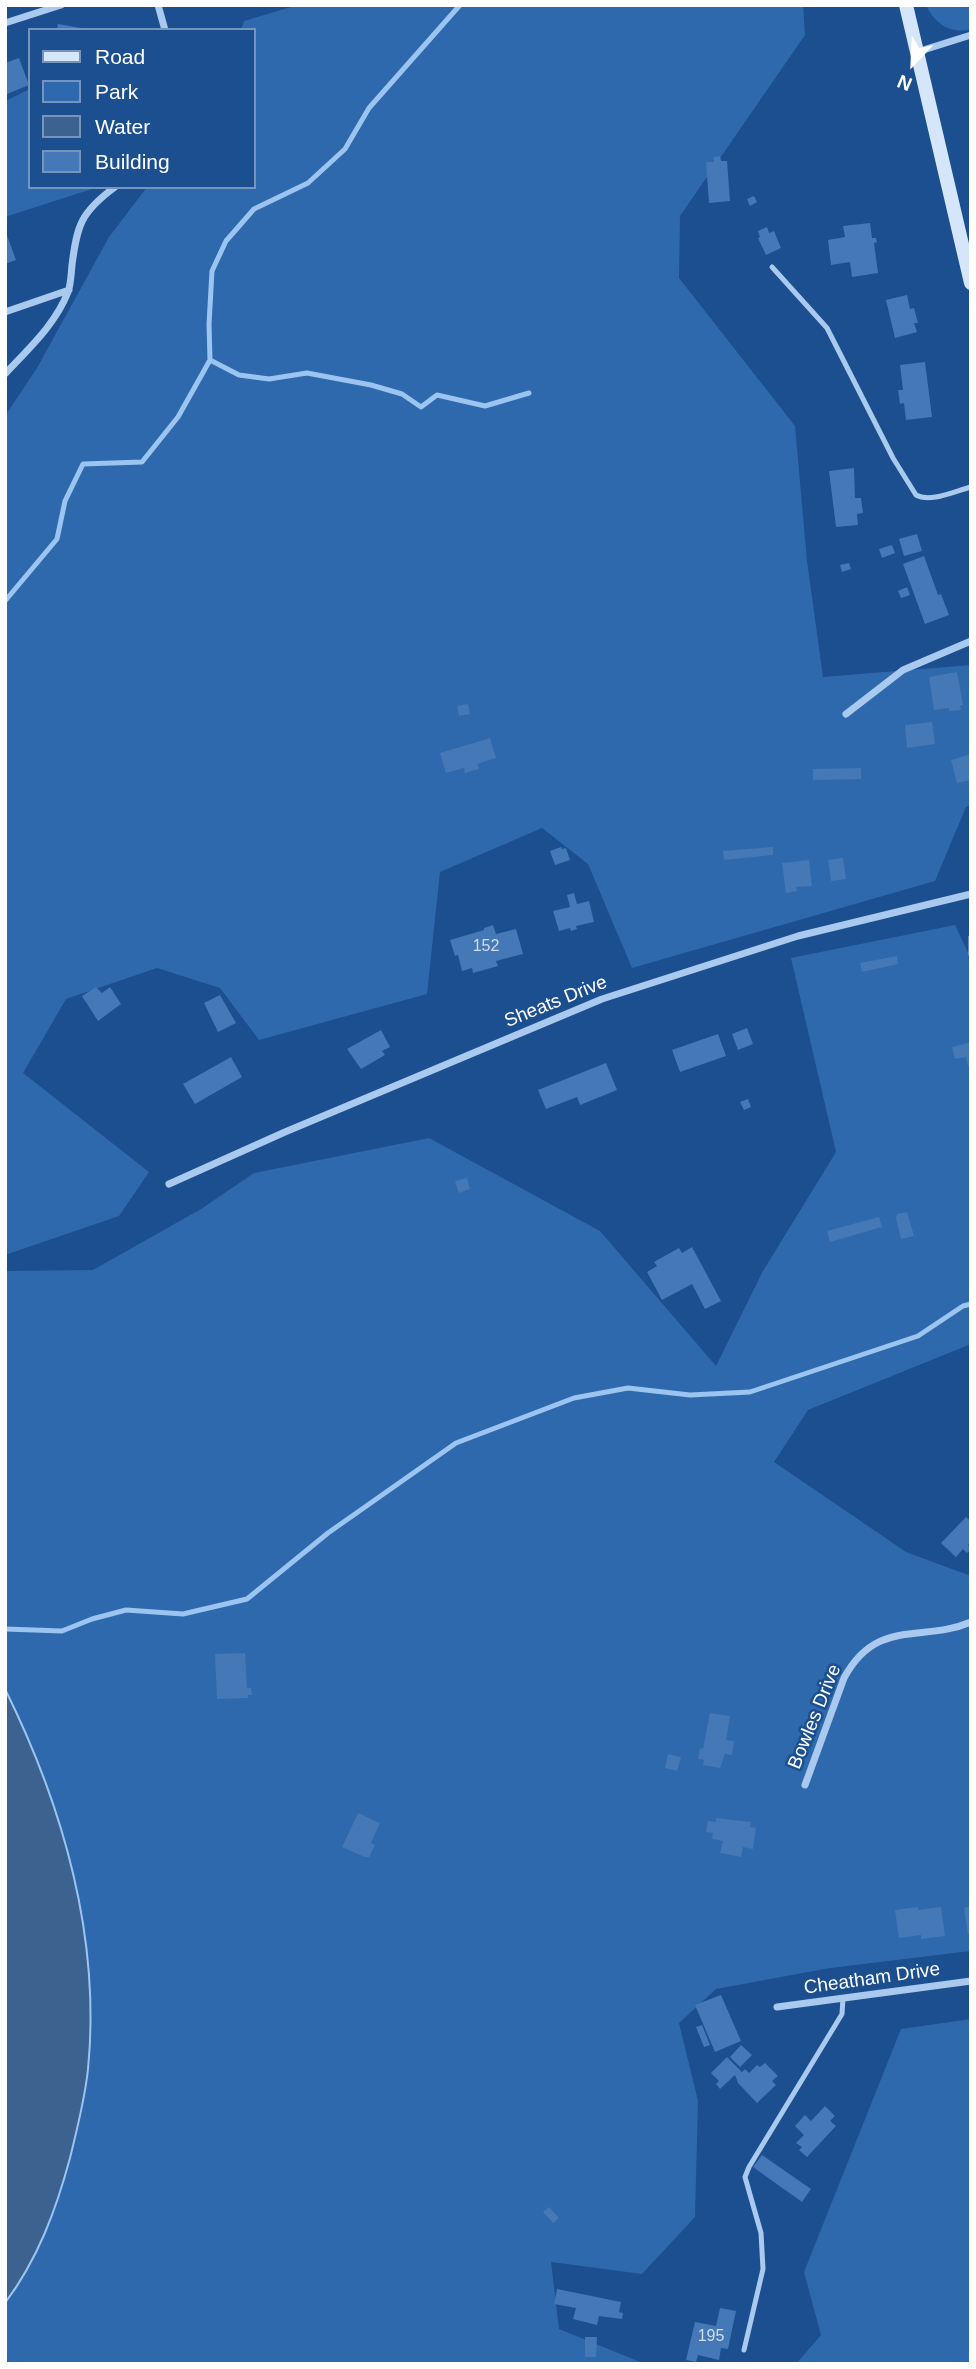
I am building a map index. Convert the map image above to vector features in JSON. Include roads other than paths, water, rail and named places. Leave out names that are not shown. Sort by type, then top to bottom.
[{"type":"main road","points":[[906,5],[971,283]]},
{"type":"street","points":[[5,23],[61,5]]},
{"type":"street","points":[[158,5],[164,28]]},
{"type":"street","points":[[917,52],[971,35]]},
{"type":"street","points":[[5,374],[54,321],[69,289],[75,239],[82,220],[94,202],[112,189]]},
{"type":"street","points":[[5,312],[69,289]]},
{"type":"street","points":[[846,714],[904,670],[971,641]]},
{"type":"street","name":"Sheats Drive","points":[[169,1184],[285,1132],[602,999],[798,936],[971,894]]},
{"type":"street","name":"Bowles Drive","points":[[805,1785],[844,1678],[852,1664],[872,1647],[902,1633],[961,1626],[971,1622]]},
{"type":"street","name":"Cheatham Drive","points":[[777,2007],[971,1981]]},
{"type":"lane","points":[[772,267],[827,328],[893,458],[916,495],[929,498],[971,487]]},
{"type":"lane","points":[[971,937],[971,954]]},
{"type":"lane","points":[[744,2350],[763,2269],[761,2233],[746,2177],[749,2167],[842,2014],[843,1998]]},
{"type":"water","points":[[5,1689],[44,1779],[73,1874],[83,1922],[91,2020],[85,2091],[65,2177],[36,2251],[5,2303]]},
{"type":"waterway","points":[[5,601],[57,539],[65,501],[83,464],[142,462],[178,417],[210,360],[212,271],[226,241],[254,209],[308,183],[345,149],[369,108],[460,5]]},
{"type":"waterway","points":[[210,360],[239,375],[269,379],[307,373],[371,385],[402,394],[421,407],[437,395],[485,406],[529,393]]},
{"type":"waterway","points":[[5,1629],[62,1631],[126,1610],[183,1614],[247,1599],[328,1533],[456,1443],[574,1398],[628,1388],[690,1395],[750,1392],[918,1336],[963,1306],[971,1304]]}]
